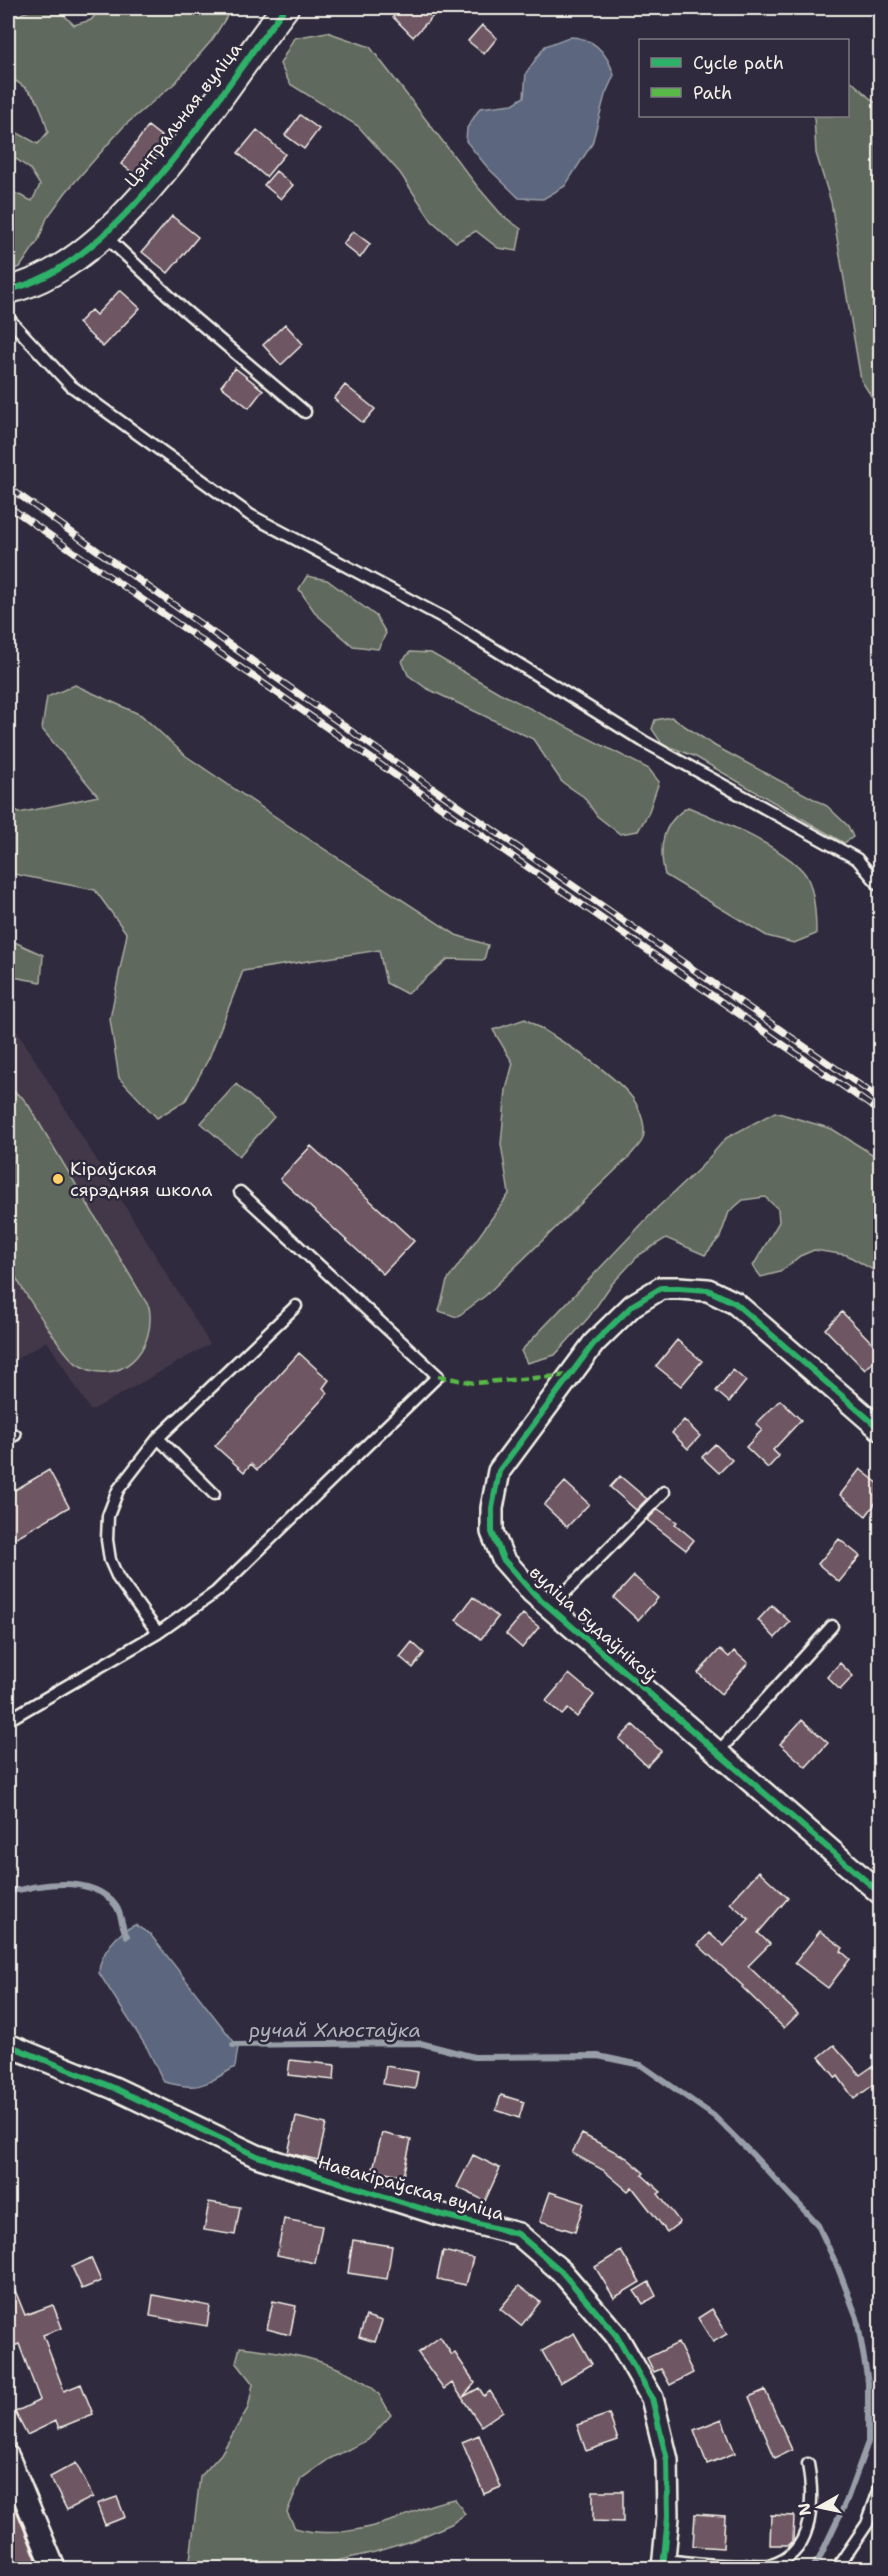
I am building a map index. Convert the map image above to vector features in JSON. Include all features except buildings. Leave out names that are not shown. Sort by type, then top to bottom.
[{"type":"street","name":"Цэнтральная вуліца","points":[[8,290],[44,276],[84,253],[104,234],[154,183],[285,8]]},
{"type":"street","name":"вуліца Будаўнікоў","points":[[880,1429],[735,1303],[708,1290],[662,1288],[633,1305],[594,1344],[499,1471],[492,1508],[492,1532],[502,1559],[550,1608],[880,1893]]},
{"type":"street","name":"Навакіраўская вуліца","points":[[8,2045],[114,2088],[257,2156],[408,2205],[518,2234],[561,2271],[616,2335],[652,2398],[667,2460],[668,2517],[663,2564]]},
{"type":"street","points":[[8,2457],[54,2568]]},
{"type":"lane","points":[[104,234],[182,308],[305,412]]},
{"type":"lane","points":[[8,318],[70,385],[250,515],[444,618],[643,741],[857,859],[880,886]]},
{"type":"lane","points":[[8,1720],[158,1633],[216,1592],[438,1376],[240,1192]]},
{"type":"lane","points":[[158,1633],[118,1578],[110,1560],[106,1540],[108,1516],[117,1490],[158,1438],[296,1306]]},
{"type":"lane","points":[[158,1438],[214,1494]]},
{"type":"lane","points":[[550,1608],[664,1492]]},
{"type":"lane","points":[[718,1752],[832,1626]]},
{"type":"lane","points":[[663,2564],[725,2567],[774,2564],[792,2555],[801,2541],[812,2511],[812,2486],[808,2464]]},
{"type":"lane","points":[[837,2568],[867,2524],[880,2488]]},
{"type":"shaded area","name":"Кіраўская сярэдняя школа","points":[[8,1016],[210,1344],[91,1411],[47,1341],[8,1364]]},
{"type":"green space","points":[[36,8],[57,8],[74,25],[91,20],[101,8],[227,8],[229,13],[212,40],[175,83],[124,126],[66,192],[47,218],[38,241],[20,267],[8,270],[8,190],[32,201],[40,185],[30,169],[8,153],[8,137],[16,132],[38,144],[48,132],[36,98],[25,87],[8,76],[8,17],[11,18]]},
{"type":"green space","points":[[327,32],[370,47],[477,186],[502,215],[521,229],[517,251],[498,248],[476,231],[456,242],[432,221],[400,173],[358,126],[290,84],[280,64],[294,38]]},
{"type":"green space","points":[[849,79],[874,102],[880,101],[880,410],[861,380],[831,202],[816,153],[814,117],[849,117]]},
{"type":"green space","points":[[307,576],[327,580],[376,616],[386,633],[378,649],[353,646],[316,614],[299,589]]},
{"type":"green space","points":[[410,652],[431,653],[500,693],[649,769],[659,782],[648,814],[638,831],[620,834],[597,816],[584,797],[562,782],[533,739],[426,688],[408,675],[402,661]]},
{"type":"green space","points":[[75,685],[141,715],[186,756],[292,828],[456,935],[488,945],[484,960],[448,959],[407,994],[386,983],[379,950],[243,971],[209,1058],[186,1100],[157,1118],[119,1078],[110,1019],[127,934],[95,890],[8,873],[8,804],[19,813],[98,796],[42,729],[47,697]]},
{"type":"green space","points":[[671,717],[715,746],[827,806],[848,826],[853,837],[844,843],[694,756],[662,744],[652,729],[655,720]]},
{"type":"green space","points":[[688,807],[754,837],[801,869],[808,879],[812,892],[816,934],[794,943],[767,936],[665,875],[662,854],[664,836],[672,820]]},
{"type":"green space","points":[[8,939],[43,955],[41,982],[8,976]]},
{"type":"green space","points":[[525,1019],[580,1054],[620,1085],[639,1109],[644,1127],[643,1138],[630,1156],[485,1296],[457,1317],[439,1311],[447,1281],[509,1194],[501,1144],[506,1090],[513,1063],[493,1030]]},
{"type":"green space","points":[[236,1084],[274,1117],[239,1156],[201,1123]]},
{"type":"green space","points":[[8,1088],[22,1097],[29,1106],[149,1307],[150,1323],[141,1351],[120,1369],[107,1372],[92,1371],[77,1364],[40,1316],[8,1262],[6,1247]]},
{"type":"green space","points":[[775,1112],[832,1129],[880,1159],[880,1274],[847,1255],[814,1250],[800,1256],[780,1272],[761,1277],[753,1266],[779,1222],[778,1209],[765,1197],[743,1200],[729,1212],[720,1237],[705,1255],[666,1238],[639,1255],[611,1285],[589,1317],[555,1355],[527,1363],[521,1351],[658,1207],[701,1167],[726,1138]]},
{"type":"green space","points":[[240,2347],[312,2359],[346,2372],[362,2380],[376,2391],[391,2415],[368,2440],[329,2459],[301,2479],[287,2512],[295,2528],[321,2532],[359,2529],[385,2523],[431,2505],[455,2499],[465,2514],[451,2524],[417,2539],[375,2552],[306,2568],[189,2568],[200,2477],[221,2454],[248,2408],[253,2384],[236,2362]]},
{"type":"water","points":[[569,37],[586,40],[598,47],[608,59],[614,75],[605,95],[592,144],[565,186],[543,199],[519,198],[488,168],[466,141],[467,128],[480,108],[513,104],[524,97],[526,73],[545,46]]},
{"type":"water","points":[[135,1925],[150,1934],[238,2047],[235,2067],[201,2085],[186,2086],[164,2082],[147,2048],[99,1973],[102,1958],[111,1944]]},
{"type":"waterway","name":"ручай Хлюстаўка","points":[[8,1890],[60,1884],[91,1889],[109,1898],[116,1906],[127,1936]]},
{"type":"waterway","name":"ручай Хлюстаўка","points":[[233,2045],[420,2043],[474,2057],[598,2056],[641,2065],[714,2116],[818,2225],[838,2268],[857,2318],[868,2382],[868,2442],[846,2502],[819,2559],[811,2568]]},
{"type":"railway","points":[[8,487],[368,743],[880,1099]]},
{"type":"railway","points":[[8,506],[880,1112]]},
{"type":"marked path","points":[[438,1376],[474,1383],[571,1375]]},
{"type":"cycle path","points":[[8,290],[49,274],[89,248],[127,213],[197,128],[285,8]]},
{"type":"cycle path","points":[[880,1429],[735,1303],[708,1290],[661,1288],[633,1305],[594,1343],[499,1471],[492,1508],[492,1532],[503,1559],[532,1592],[880,1893]]},
{"type":"cycle path","points":[[8,2045],[114,2088],[257,2156],[439,2214],[518,2234],[561,2271],[616,2335],[652,2398],[667,2460],[668,2517],[663,2568]]},
{"type":"place","name":"Кіраўская сярэдняя школа","points":[[58,1179]]}]
